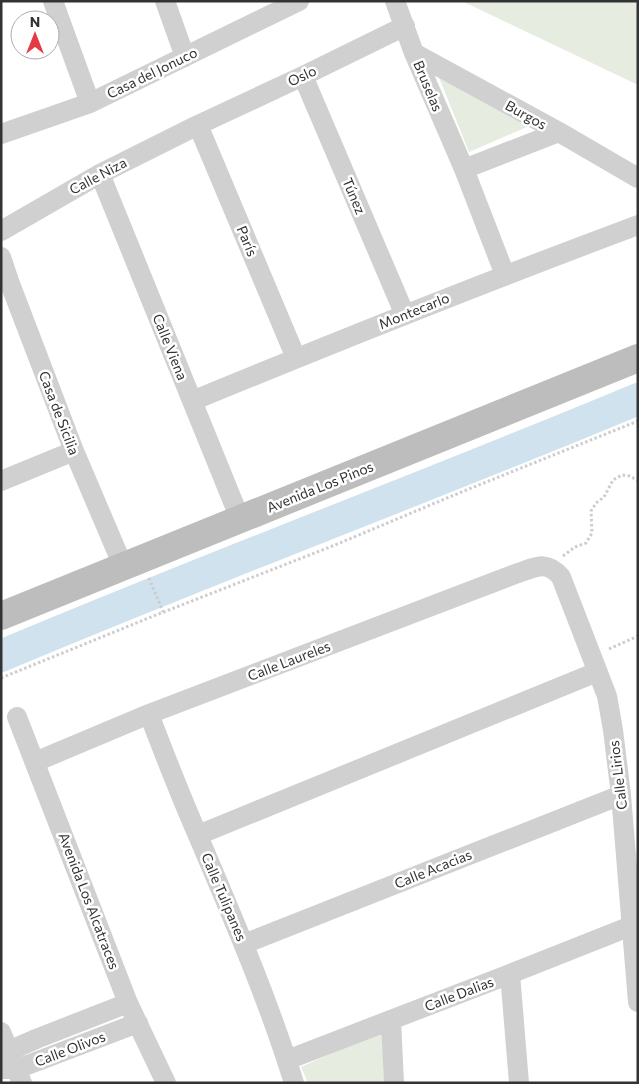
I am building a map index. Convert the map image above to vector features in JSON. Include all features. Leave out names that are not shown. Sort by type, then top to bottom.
[{"type":"street","points":[[53,1],[90,103]]},
{"type":"street","points":[[165,1],[185,57]]},
{"type":"street","name":"Bruselas","points":[[395,1],[414,53],[464,169],[505,275]]},
{"type":"street","name":"Casa del Jonuco","points":[[1,134],[90,103],[185,57],[287,4]]},
{"type":"street","name":"Oslo","points":[[198,125],[304,76],[405,26]]},
{"type":"street","name":"Burgos","points":[[414,53],[638,178]]},
{"type":"street","name":"Túnez","points":[[304,76],[405,315]]},
{"type":"street","name":"Calle Niza","points":[[1,231],[100,174],[198,125]]},
{"type":"street","name":"París","points":[[198,125],[296,358]]},
{"type":"street","points":[[464,169],[558,132]]},
{"type":"street","name":"Calle Viena","points":[[100,174],[240,519]]},
{"type":"street","name":"Montecarlo","points":[[192,401],[505,275],[638,225]]},
{"type":"street","name":"Casa de Sicilia","points":[[1,257],[74,451],[132,563]]},
{"type":"street","name":"Avenida Los Pinos","points":[[1,616],[638,358]]},
{"type":"street","points":[[1,481],[74,451]]},
{"type":"street","name":"Calle Lirios","points":[[546,566],[555,570],[561,577],[607,696],[622,795],[638,1002]]},
{"type":"street","name":"Calle Laureles","points":[[35,762],[149,714],[518,573],[546,566]]},
{"type":"street","points":[[198,835],[595,664]]},
{"type":"street","name":"Calle Tulipanes","points":[[149,714],[244,944],[294,1083]]},
{"type":"street","name":"Avenida Los Alcatraces","points":[[17,717],[128,1002],[166,1083]]},
{"type":"street","name":"Calle Acacias","points":[[244,944],[622,795]]},
{"type":"street","name":"Calle Dalias","points":[[287,1060],[631,926]]},
{"type":"street","points":[[510,974],[519,1083]]},
{"type":"street","name":"Calle Olivos","points":[[10,1066],[36,1039],[128,1002]]},
{"type":"street","points":[[391,1020],[394,1083]]},
{"type":"street","name":"Calle Olivos","points":[[10,1066],[138,1023]]},
{"type":"street","points":[[1,1032],[10,1066]]},
{"type":"path","points":[[1,678],[163,612],[335,546],[638,421]]},
{"type":"path","points":[[546,566],[574,547],[586,543],[592,533],[590,511],[604,497],[612,480],[622,475],[630,476],[638,481]]},
{"type":"path","points":[[132,563],[163,612]]},
{"type":"path","points":[[595,664],[638,636]]},
{"type":"shaded area","points":[[462,1],[638,1],[638,85]]},
{"type":"shaded area","points":[[438,75],[534,124],[469,152]]},
{"type":"shaded area","points":[[383,1030],[384,1083],[308,1083],[301,1067]]},
{"type":"waterway","points":[[1,656],[638,399]]}]
